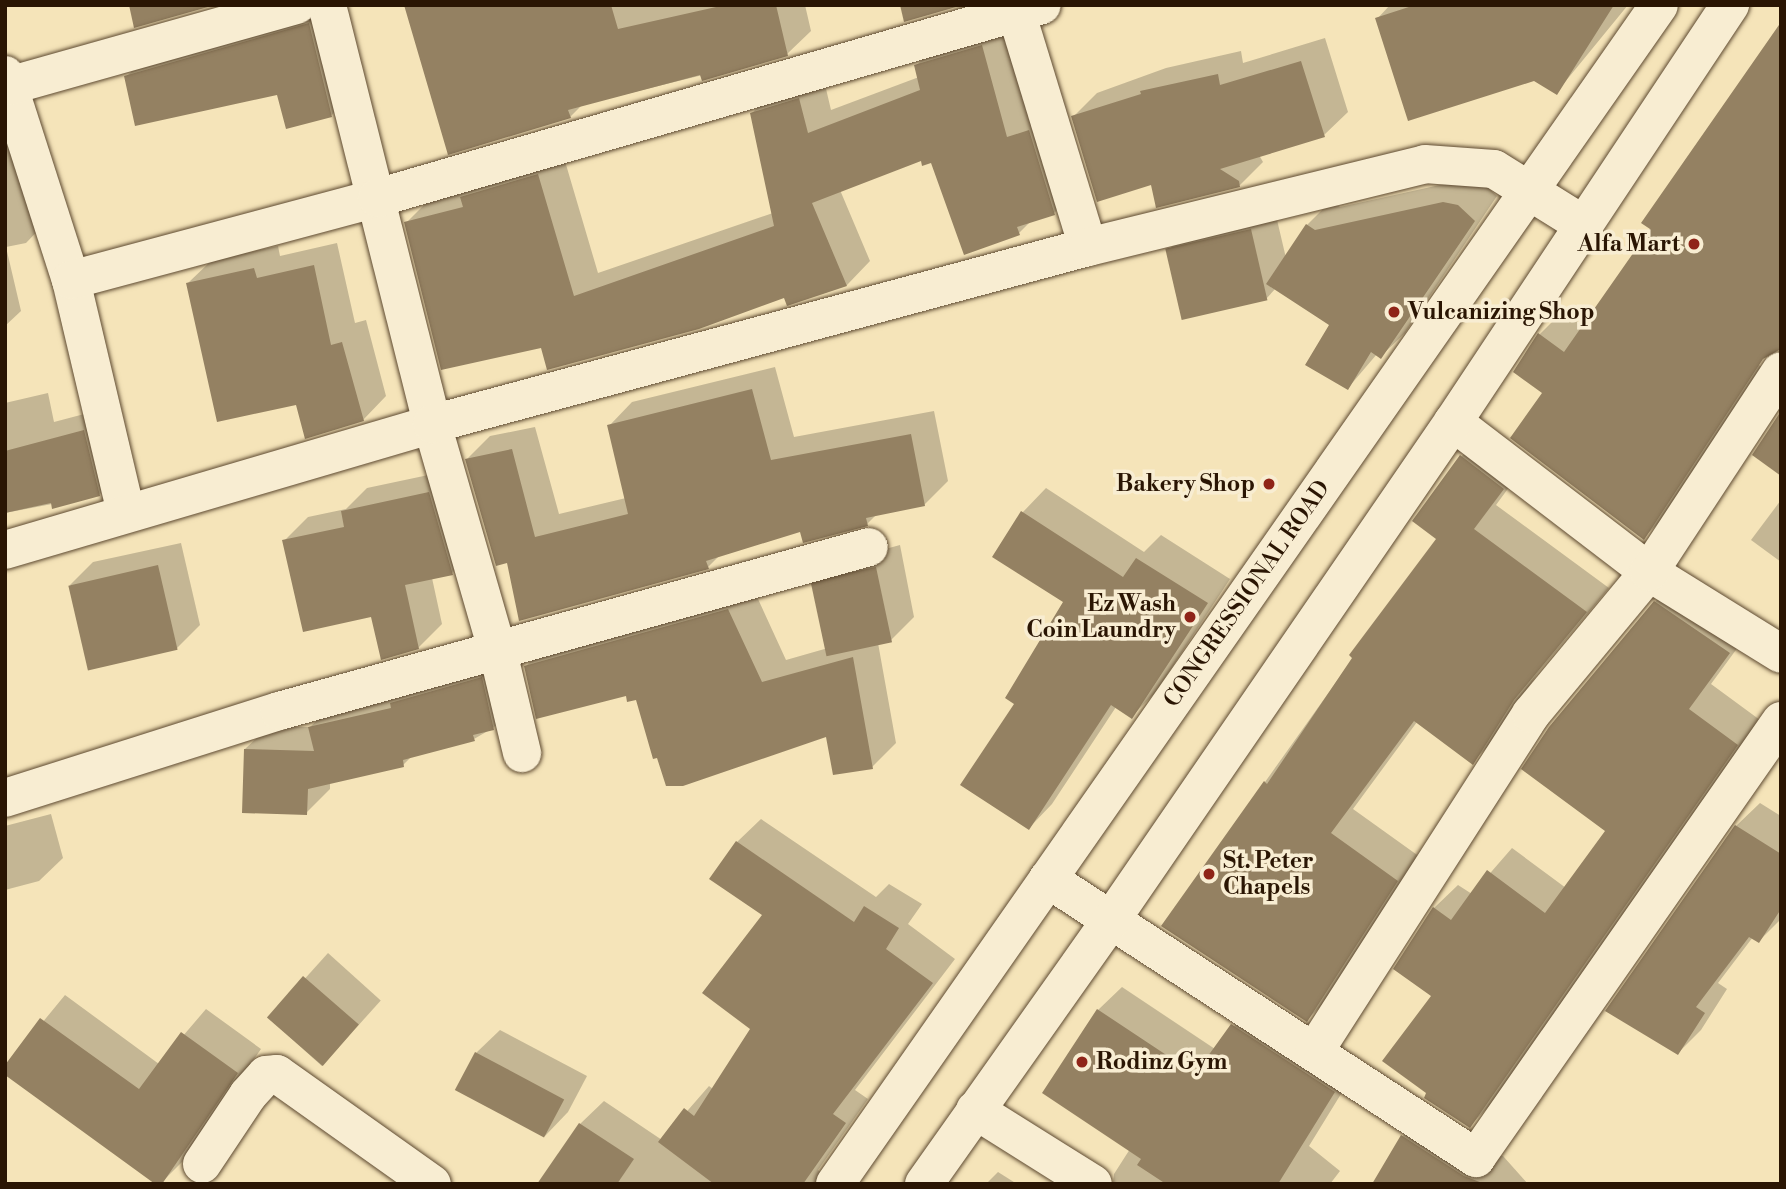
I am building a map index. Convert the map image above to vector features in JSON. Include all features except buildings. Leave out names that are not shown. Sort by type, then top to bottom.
[{"type":"street","points":[[126,513],[71,280],[7,80],[297,5]]},
{"type":"street","points":[[327,5],[432,424],[498,652],[522,753]]},
{"type":"street","name":"CONGRESSIONAL ROAD","points":[[835,1184],[1659,5]]},
{"type":"street","points":[[923,1184],[1111,920],[1453,422],[1731,5]]},
{"type":"street","points":[[71,280],[377,198],[1024,8],[1088,247]]},
{"type":"street","points":[[5,550],[432,424],[1088,247],[1425,163],[1494,169],[1584,225]]},
{"type":"street","points":[[1314,1052],[1531,714],[1649,572],[1781,371]]},
{"type":"street","points":[[1453,422],[1649,572],[1781,654]]},
{"type":"street","points":[[5,798],[279,711],[869,547]]},
{"type":"street","points":[[1048,878],[1476,1158],[1781,721]]},
{"type":"street","points":[[202,1164],[248,1095],[266,1075],[277,1074],[432,1184]]},
{"type":"street","points":[[975,1110],[1093,1184]]},
{"type":"place","name":"Alfa Mart","points":[[1694,244]]},
{"type":"place","name":"Vulcanizing Shop","points":[[1394,312]]},
{"type":"place","name":"Bakery Shop","points":[[1269,484]]},
{"type":"place","name":"Ez Wash Coin Laundry","points":[[1190,617]]},
{"type":"place","name":"St. Peter Chapels","points":[[1209,874]]},
{"type":"place","name":"Rodinz Gym","points":[[1082,1062]]}]
